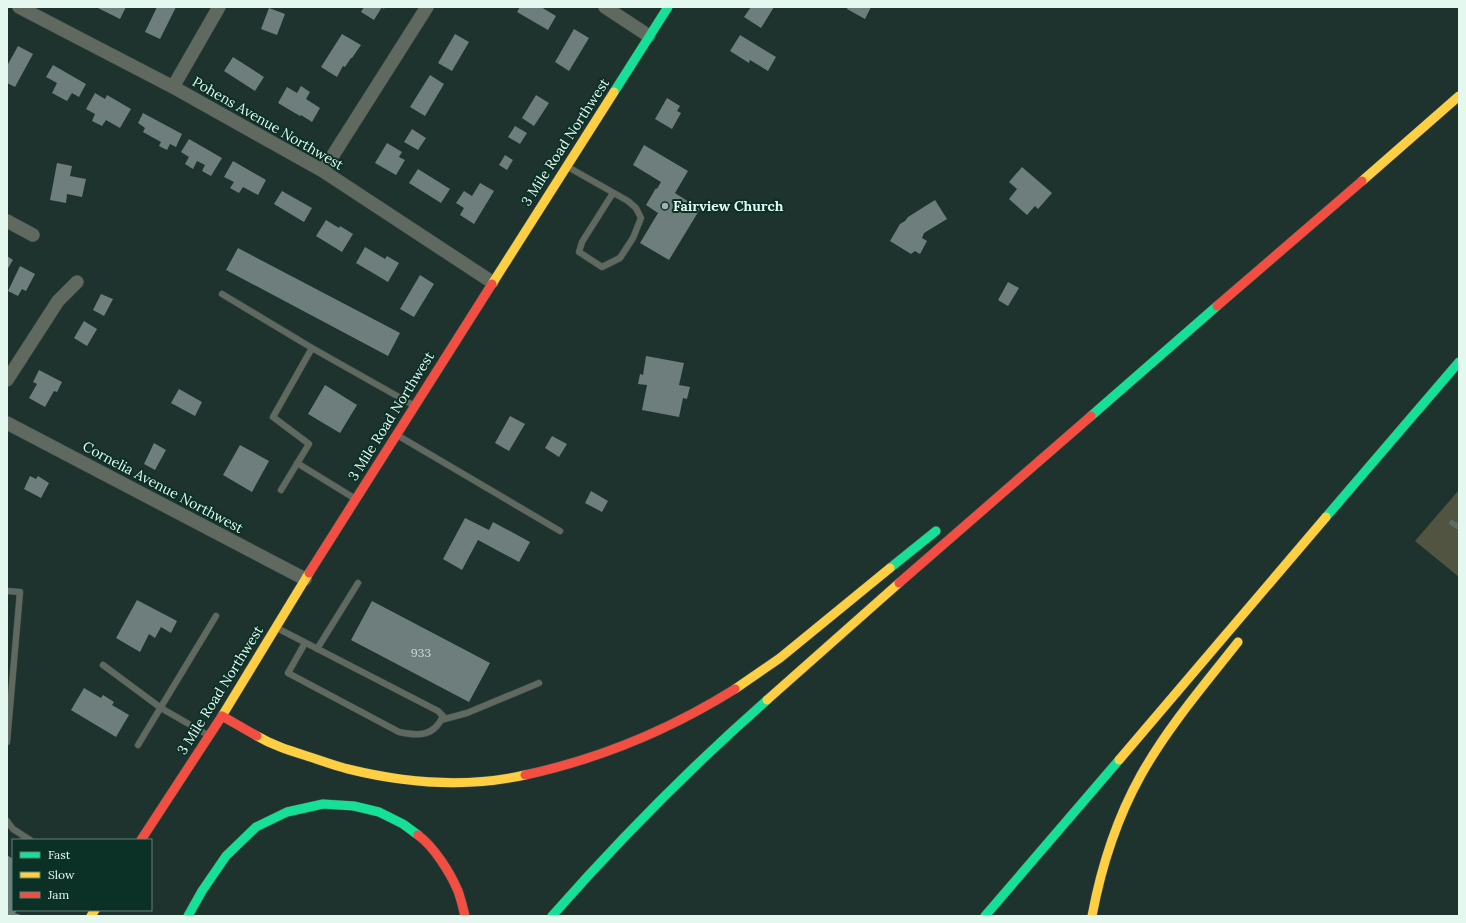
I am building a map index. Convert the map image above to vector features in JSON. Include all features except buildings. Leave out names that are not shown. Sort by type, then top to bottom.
[{"type":"main road","name":"3 Mile Road Northwest","points":[[141,839],[222,716],[355,499],[668,7]]},
{"type":"main road","points":[[552,916],[583,881],[663,798],[737,726],[844,631],[1459,96]]},
{"type":"main road","points":[[985,916],[1459,362]]},
{"type":"main road","points":[[1006,478],[1052,450]]},
{"type":"main road","points":[[1278,588],[1342,497]]},
{"type":"main road","points":[[222,716],[272,745],[346,769],[380,776],[454,783],[508,779],[550,770],[595,756],[654,733],[705,708],[746,683],[780,658],[945,524]]},
{"type":"main road","points":[[1092,916],[1105,862],[1124,810],[1140,777],[1181,714],[1246,632]]},
{"type":"main road","points":[[188,916],[202,891],[226,856],[256,827],[287,812],[323,804],[354,806],[379,812],[403,824],[427,842],[444,865],[458,891],[465,916]]},
{"type":"street","name":"Pohens Avenue Northwest","points":[[19,7],[173,88],[323,171],[492,282]]},
{"type":"street","points":[[173,88],[220,7]]},
{"type":"street","points":[[323,171],[427,7]]},
{"type":"street","points":[[605,7],[649,36]]},
{"type":"street","points":[[7,221],[33,235]]},
{"type":"street","points":[[7,380],[58,300],[77,282]]},
{"type":"street","name":"Cornelia Avenue Northwest","points":[[7,423],[305,579]]},
{"type":"lane","points":[[567,166],[613,193],[636,208],[641,218],[633,238],[620,258],[602,267],[579,252],[582,242],[613,193]]},
{"type":"lane","points":[[222,294],[312,348],[414,406]]},
{"type":"lane","points":[[281,490],[309,444],[273,417],[312,348]]},
{"type":"lane","points":[[396,435],[560,532]]},
{"type":"lane","points":[[297,463],[338,487],[355,499]]},
{"type":"lane","points":[[1452,523],[1459,527]]},
{"type":"lane","points":[[317,649],[358,583]]},
{"type":"lane","points":[[7,591],[20,592],[7,742]]},
{"type":"lane","points":[[138,745],[216,616]]},
{"type":"lane","points":[[276,627],[305,642],[317,649],[438,712],[443,716],[440,724],[429,732],[416,735],[399,732],[288,673],[305,642]]},
{"type":"lane","points":[[103,666],[161,708],[209,736]]},
{"type":"lane","points":[[441,720],[467,713],[539,683]]},
{"type":"lane","points":[[7,821],[13,829],[28,839]]},
{"type":"green space","points":[[1459,490],[1459,577],[1415,541]]},
{"type":"traffic: fast","points":[[614,92],[668,7]]},
{"type":"traffic: fast","points":[[1091,416],[1217,306]]},
{"type":"traffic: fast","points":[[1326,517],[1459,362]]},
{"type":"traffic: fast","points":[[890,568],[936,531]]},
{"type":"traffic: fast","points":[[552,916],[656,805],[711,751],[767,700]]},
{"type":"traffic: fast","points":[[985,916],[1119,760]]},
{"type":"traffic: fast","points":[[188,916],[202,891],[226,856],[256,827],[287,812],[323,804],[354,806],[379,812],[403,824],[418,835]]},
{"type":"traffic: slow","points":[[492,284],[614,92]]},
{"type":"traffic: slow","points":[[1362,181],[1459,96]]},
{"type":"traffic: slow","points":[[1119,760],[1326,517]]},
{"type":"traffic: slow","points":[[735,689],[780,658],[890,568]]},
{"type":"traffic: slow","points":[[222,716],[309,573]]},
{"type":"traffic: slow","points":[[767,700],[899,583]]},
{"type":"traffic: slow","points":[[1092,916],[1105,862],[1117,826],[1132,791],[1152,757],[1175,723],[1199,690],[1238,642]]},
{"type":"traffic: slow","points":[[257,736],[283,748],[333,765],[392,778],[459,783],[481,782],[525,775]]},
{"type":"traffic: slow","points":[[91,916],[94,911]]},
{"type":"traffic: jam","points":[[1217,306],[1362,181]]},
{"type":"traffic: jam","points":[[309,573],[492,284]]},
{"type":"traffic: jam","points":[[899,583],[1091,416]]},
{"type":"traffic: jam","points":[[525,775],[580,760],[634,741],[686,717],[735,689]]},
{"type":"traffic: jam","points":[[142,839],[222,716],[257,736]]},
{"type":"traffic: jam","points":[[418,835],[436,853],[451,876],[458,891],[465,916]]},
{"type":"place","name":"Fairview Church","points":[[665,206]]}]
